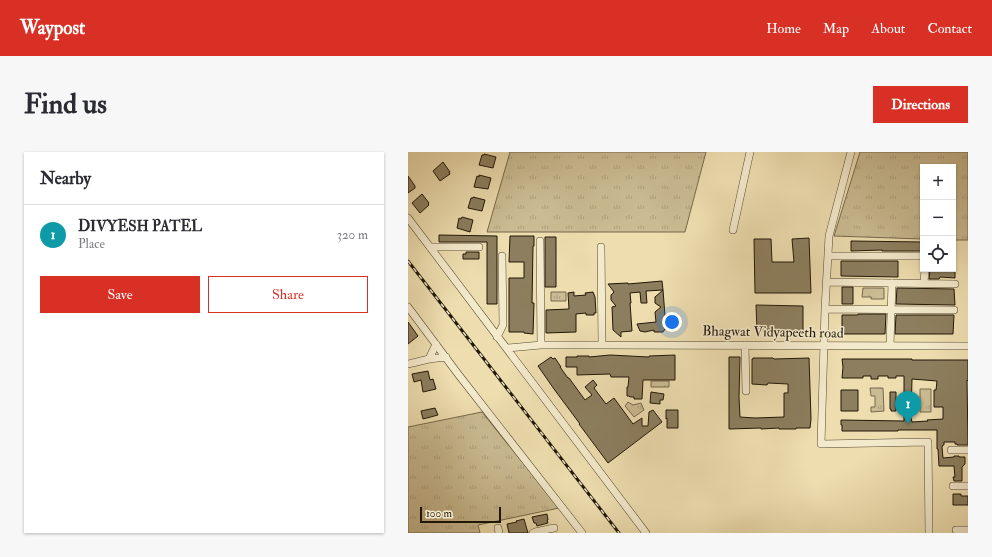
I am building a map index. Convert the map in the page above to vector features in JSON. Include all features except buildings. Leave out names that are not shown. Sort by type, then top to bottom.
[{"type":"street","points":[[733,230],[750,152]]},
{"type":"street","points":[[851,152],[829,236],[826,282],[821,444],[928,442],[929,533]]},
{"type":"street","points":[[408,218],[646,533]]},
{"type":"street","points":[[540,241],[541,345]]},
{"type":"street","points":[[430,247],[479,247]]},
{"type":"street","points":[[601,247],[602,345]]},
{"type":"street","points":[[497,337],[503,325],[502,256]]},
{"type":"street","points":[[828,256],[920,256]]},
{"type":"street","points":[[924,283],[925,272]]},
{"type":"street","points":[[826,282],[955,284]]},
{"type":"street","points":[[890,346],[892,283]]},
{"type":"street","points":[[408,307],[582,533]]},
{"type":"street","points":[[825,309],[954,310]]},
{"type":"street","points":[[429,359],[436,344]]},
{"type":"street","name":"Bhagwat Vidyapeeth road","points":[[507,348],[541,345],[968,346]]},
{"type":"street","points":[[745,345],[746,392]]},
{"type":"street","points":[[408,364],[446,357]]},
{"type":"street","points":[[951,450],[968,450]]},
{"type":"street","points":[[953,486],[968,486]]},
{"type":"street","points":[[533,533],[554,528]]},
{"type":"street","points":[[956,530],[968,530]]},
{"type":"green space","points":[[510,152],[706,152],[685,232],[487,232]]},
{"type":"green space","points":[[860,152],[968,152],[968,240],[956,240],[956,164],[920,164],[920,239],[834,236]]},
{"type":"green space","points":[[863,288],[884,288],[884,299],[862,297]]},
{"type":"green space","points":[[551,292],[566,292],[566,301],[551,301]]},
{"type":"green space","points":[[651,381],[669,381],[669,387],[651,387]]},
{"type":"green space","points":[[870,388],[883,388],[884,411],[871,412],[871,407],[875,407],[875,396],[871,396]]},
{"type":"green space","points":[[920,389],[931,389],[931,412],[920,412]]},
{"type":"green space","points":[[628,402],[633,405],[641,403],[644,410],[634,417],[625,406]]},
{"type":"green space","points":[[482,412],[559,508],[478,525],[480,533],[408,533],[408,427]]},
{"type":"railway","points":[[408,261],[619,533]]},
{"type":"place","name":"DIVYESH PATEL","points":[[908,424]]}]
